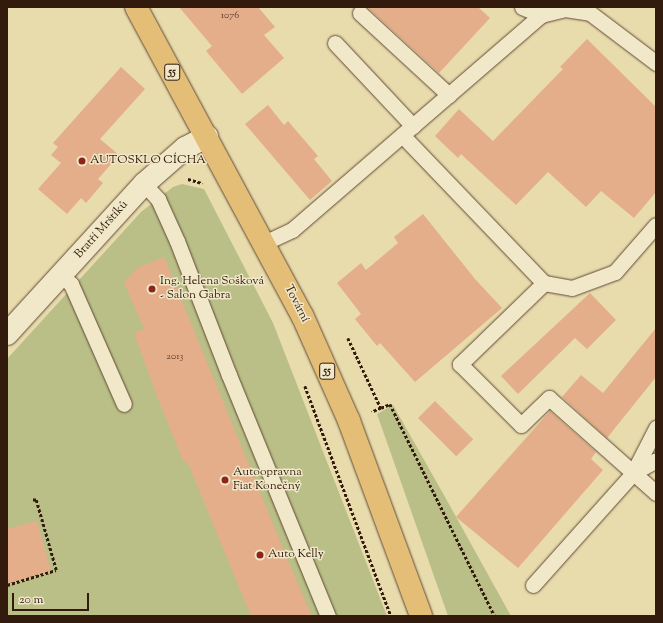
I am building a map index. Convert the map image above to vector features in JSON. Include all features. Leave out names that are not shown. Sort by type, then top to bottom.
[{"type":"main road","name":"Tovární","points":[[136,7],[208,137],[303,316],[349,421],[421,616]]},
{"type":"street","name":"Bratří Mrštíků","points":[[7,334],[144,184],[186,148],[208,137]]},
{"type":"lane","points":[[522,7],[541,11],[565,9],[590,13],[656,63]]},
{"type":"lane","points":[[264,243],[292,230],[449,95],[541,11]]},
{"type":"lane","points":[[360,13],[449,95]]},
{"type":"lane","points":[[335,43],[408,130],[544,283],[572,288],[615,272],[656,225]]},
{"type":"lane","points":[[144,184],[158,200],[177,241],[229,375],[328,616]]},
{"type":"lane","points":[[60,275],[71,284],[124,404]]},
{"type":"lane","points":[[544,283],[460,364],[521,426],[549,398],[656,493]]},
{"type":"lane","points":[[532,586],[633,473],[656,428]]},
{"type":"lane","points":[[633,473],[656,460]]},
{"type":"path","points":[[167,163],[176,179],[194,178],[208,186]]},
{"type":"path","points":[[302,378],[391,616]]},
{"type":"path","points":[[380,408],[390,404],[495,616]]},
{"type":"path","points":[[7,585],[56,570],[36,500],[32,500]]},
{"type":"green space","points":[[182,184],[204,189],[273,323],[387,616],[7,616],[7,359],[141,212],[173,187]]},
{"type":"green space","points":[[393,405],[511,616],[448,616],[377,414]]},
{"type":"building","points":[[179,7],[258,7],[275,27],[264,35],[284,58],[242,94],[206,51],[212,46]]},
{"type":"building","points":[[367,7],[478,7],[490,18],[439,73]]},
{"type":"building","points":[[587,39],[656,107],[656,192],[634,218],[601,191],[586,207],[548,172],[516,205],[461,154],[458,158],[435,136],[459,109],[493,141],[563,69],[560,67]]},
{"type":"building","points":[[121,67],[145,89],[100,139],[119,155],[98,179],[103,183],[86,203],[81,198],[67,214],[38,189],[61,163],[51,155],[58,147],[53,143]]},
{"type":"building","points":[[268,105],[284,125],[288,121],[318,156],[314,159],[332,181],[310,200],[245,124]]},
{"type":"building","points":[[423,214],[475,279],[502,308],[415,382],[380,343],[377,346],[355,319],[361,314],[337,283],[361,263],[366,270],[398,243],[394,237]]},
{"type":"building","points":[[164,257],[312,616],[251,616],[187,461],[184,463],[158,399],[134,333],[144,329],[124,282],[137,268]]},
{"type":"building","points":[[590,293],[616,320],[587,349],[575,338],[518,394],[501,376]]},
{"type":"building","points":[[656,328],[656,377],[607,438],[562,397],[581,375],[603,393]]},
{"type":"building","points":[[435,401],[473,439],[456,456],[418,418]]},
{"type":"building","points":[[550,411],[596,452],[591,459],[603,470],[518,568],[456,517]]},
{"type":"building","points":[[37,521],[51,571],[7,584],[7,529]]},
{"type":"place","name":"AUTOSKLO CÍCHA","points":[[82,161]]},
{"type":"place","name":"Ing. Helena Sošková - Salon Gabra","points":[[152,289]]},
{"type":"place","name":"Autoopravna Fiat Konečný","points":[[225,480]]},
{"type":"place","name":"Auto Kelly","points":[[260,555]]}]
